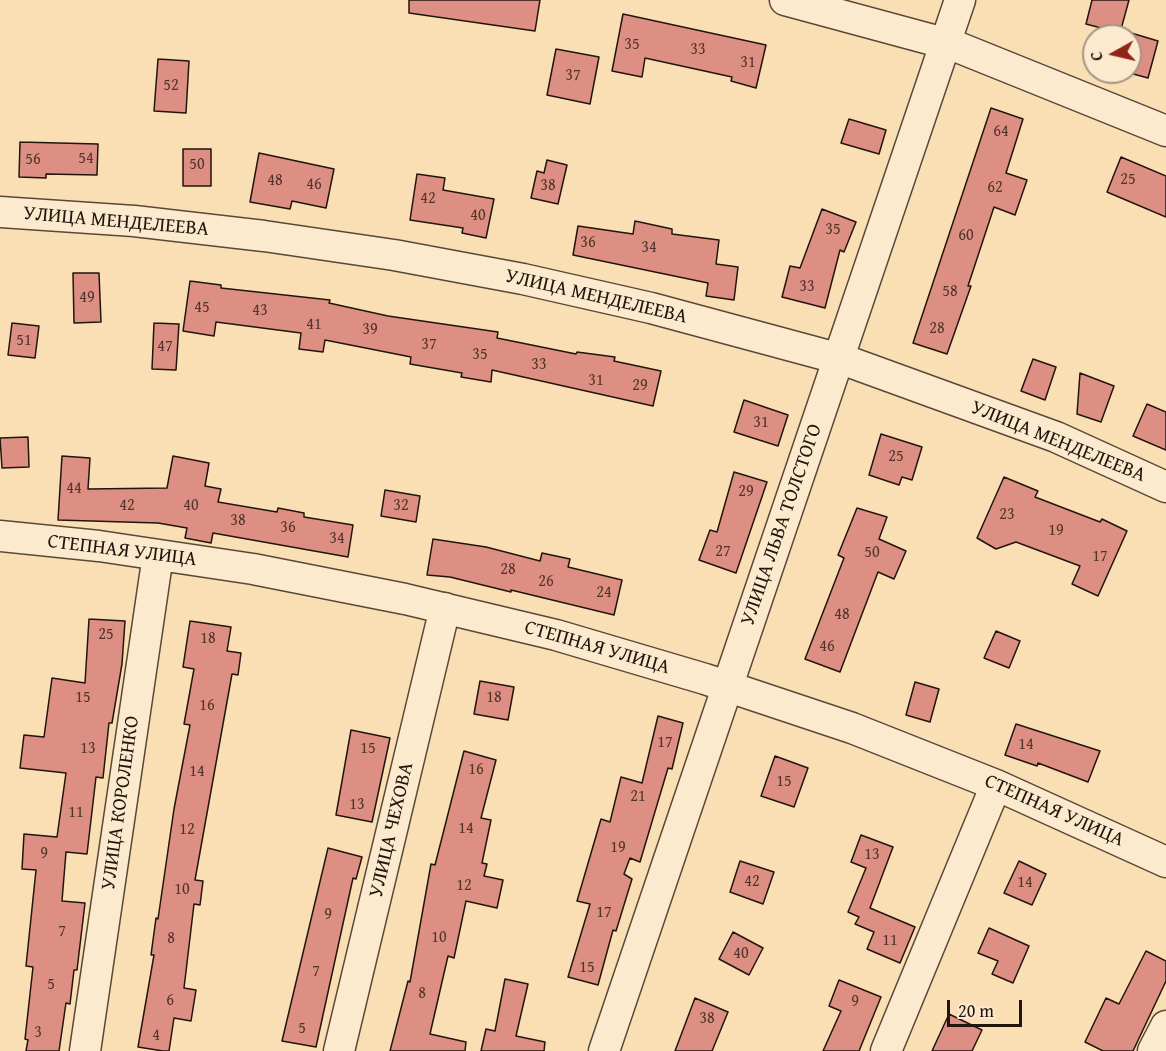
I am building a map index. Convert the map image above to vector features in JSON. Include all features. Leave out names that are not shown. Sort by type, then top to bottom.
[{"type":"street","points":[[785,0],[945,43],[1166,131]]},
{"type":"street","name":"УЛИЦА ЛЬВА ТОЛСТОГО","points":[[604,1051],[960,0]]},
{"type":"street","name":"УЛИЦА МЕНДЕЛЕЕВА","points":[[0,212],[182,226],[394,255],[523,279],[639,305],[838,358],[1056,437],[1166,487]]},
{"type":"street","name":"СТЕПНАЯ УЛИЦА","points":[[0,536],[253,569],[445,608],[556,635],[727,686],[852,728],[996,785],[1166,862]]},
{"type":"street","name":"УЛИЦА КОРОЛЕНКО","points":[[84,1051],[158,555]]},
{"type":"street","name":"УЛИЦА ЧЕХОВА","points":[[339,1051],[445,608]]},
{"type":"street","points":[[886,1051],[996,785]]},
{"type":"street","points":[[1153,1051],[1166,1026]]},
{"type":"building","points":[[409,0],[540,0],[535,31],[409,13]]},
{"type":"building","points":[[1092,0],[1129,0],[1122,24],[1086,24]]},
{"type":"building","points":[[623,14],[766,45],[756,88],[731,81],[732,77],[645,58],[642,77],[612,71]]},
{"type":"building","points":[[1142,36],[1158,41],[1148,78],[1142,76]]},
{"type":"building","points":[[556,49],[599,57],[590,104],[547,95]]},
{"type":"building","points":[[158,59],[189,61],[186,113],[154,111]]},
{"type":"building","points":[[991,108],[1023,119],[1006,173],[1027,180],[1015,215],[994,207],[968,286],[971,286],[947,354],[913,343]]},
{"type":"building","points":[[849,119],[886,130],[879,154],[841,143]]},
{"type":"building","points":[[20,142],[98,144],[97,175],[46,174],[46,178],[19,177]]},
{"type":"building","points":[[183,149],[211,149],[211,186],[183,186]]},
{"type":"building","points":[[259,153],[334,169],[326,208],[292,201],[290,209],[250,202]]},
{"type":"building","points":[[1121,157],[1166,176],[1166,217],[1107,192]]},
{"type":"building","points":[[547,160],[567,165],[558,204],[531,198],[537,171],[544,173]]},
{"type":"building","points":[[417,174],[445,178],[443,190],[494,199],[486,238],[462,233],[463,228],[410,220]]},
{"type":"building","points":[[822,209],[856,222],[844,252],[840,250],[825,308],[782,297],[790,266],[800,268]]},
{"type":"building","points":[[635,221],[672,229],[672,234],[719,240],[716,264],[738,267],[734,300],[706,296],[708,283],[573,255],[578,226],[633,234]]},
{"type":"building","points":[[73,273],[99,273],[101,322],[74,323]]},
{"type":"building","points":[[190,281],[221,285],[221,288],[330,300],[329,303],[388,316],[498,332],[497,338],[576,354],[577,352],[615,357],[614,361],[661,371],[653,406],[492,370],[491,382],[461,377],[462,373],[410,364],[411,357],[325,340],[323,352],[299,349],[301,333],[216,322],[214,336],[183,331]]},
{"type":"building","points":[[12,323],[39,326],[35,358],[8,355]]},
{"type":"building","points":[[154,323],[179,324],[176,370],[152,369]]},
{"type":"building","points":[[1033,359],[1056,367],[1045,400],[1021,391]]},
{"type":"building","points":[[1080,373],[1114,386],[1101,422],[1077,414]]},
{"type":"building","points":[[744,400],[788,415],[778,446],[734,432]]},
{"type":"building","points":[[1147,404],[1166,412],[1166,450],[1133,436]]},
{"type":"building","points":[[881,434],[922,447],[912,480],[902,477],[899,485],[869,475]]},
{"type":"building","points":[[28,437],[29,467],[2,468],[0,438]]},
{"type":"building","points":[[62,456],[90,458],[88,489],[167,488],[173,456],[209,463],[205,486],[221,489],[218,502],[277,512],[278,508],[304,513],[304,517],[353,525],[348,557],[213,533],[211,543],[185,538],[187,528],[158,523],[58,520]]},
{"type":"building","points":[[734,472],[767,482],[736,573],[699,560],[710,530],[717,532]]},
{"type":"building","points":[[1004,477],[1038,491],[1035,497],[1100,522],[1102,519],[1127,531],[1098,596],[1072,584],[1080,566],[1016,542],[996,549],[977,538]]},
{"type":"building","points":[[385,490],[420,496],[416,522],[381,516]]},
{"type":"building","points":[[857,508],[887,517],[879,539],[906,551],[894,579],[878,572],[840,672],[805,659],[844,558],[838,555]]},
{"type":"building","points":[[433,539],[486,547],[540,561],[542,553],[570,559],[568,567],[622,580],[614,615],[511,590],[511,592],[450,577],[427,575]]},
{"type":"building","points":[[89,619],[125,621],[122,664],[112,723],[109,723],[103,778],[96,777],[87,854],[66,852],[62,901],[85,903],[77,970],[74,970],[70,1004],[66,1003],[59,1051],[26,1051],[28,1040],[25,1039],[33,967],[26,966],[36,870],[22,869],[24,834],[57,837],[66,773],[20,768],[24,735],[44,737],[52,678],[85,683]]},
{"type":"building","points":[[190,621],[231,627],[227,651],[241,653],[238,675],[232,674],[195,880],[203,881],[200,905],[194,904],[184,988],[196,990],[191,1021],[174,1018],[169,1051],[163,1051],[138,1047],[154,955],[151,955],[156,918],[158,919],[174,809],[190,725],[184,724],[194,669],[183,667]]},
{"type":"building","points":[[996,631],[1020,641],[1009,668],[984,658]]},
{"type":"building","points":[[480,681],[514,687],[508,720],[474,714]]},
{"type":"building","points":[[915,682],[939,689],[930,722],[906,715]]},
{"type":"building","points":[[658,716],[683,723],[672,769],[668,768],[640,862],[630,858],[624,874],[632,879],[616,931],[613,930],[598,985],[568,977],[590,904],[577,901],[601,819],[610,822],[621,777],[642,783]]},
{"type":"building","points":[[1016,724],[1100,751],[1088,782],[1038,763],[1037,766],[1005,755]]},
{"type":"building","points":[[351,730],[390,738],[372,822],[336,815]]},
{"type":"building","points":[[464,751],[496,760],[481,818],[491,820],[482,863],[487,864],[484,876],[503,880],[497,908],[466,901],[454,958],[448,956],[430,1034],[466,1042],[465,1051],[390,1051],[408,981],[410,982],[431,864],[435,865]]},
{"type":"building","points":[[775,756],[808,768],[794,807],[761,796]]},
{"type":"building","points":[[861,835],[893,847],[870,908],[915,927],[900,963],[867,949],[874,932],[855,924],[859,917],[848,912],[866,868],[851,862]]},
{"type":"building","points":[[328,848],[362,857],[356,879],[353,878],[316,1047],[282,1041]]},
{"type":"building","points":[[740,861],[774,872],[763,904],[730,892]]},
{"type":"building","points":[[1019,861],[1046,874],[1032,905],[1004,893]]},
{"type":"building","points":[[989,928],[1029,946],[1013,983],[992,974],[998,961],[978,953]]},
{"type":"building","points":[[733,932],[763,948],[749,975],[719,959]]},
{"type":"building","points":[[1146,951],[1166,961],[1166,981],[1133,1051],[1103,1051],[1085,1042],[1106,998],[1119,1004]]},
{"type":"building","points":[[505,979],[528,984],[516,1036],[545,1042],[544,1051],[481,1051],[486,1029],[495,1031]]},
{"type":"building","points":[[839,980],[881,997],[859,1051],[823,1051],[841,1011],[829,1006]]},
{"type":"building","points":[[695,998],[728,1012],[712,1051],[675,1051]]},
{"type":"building","points":[[949,1014],[982,1030],[972,1051],[932,1051]]}]
